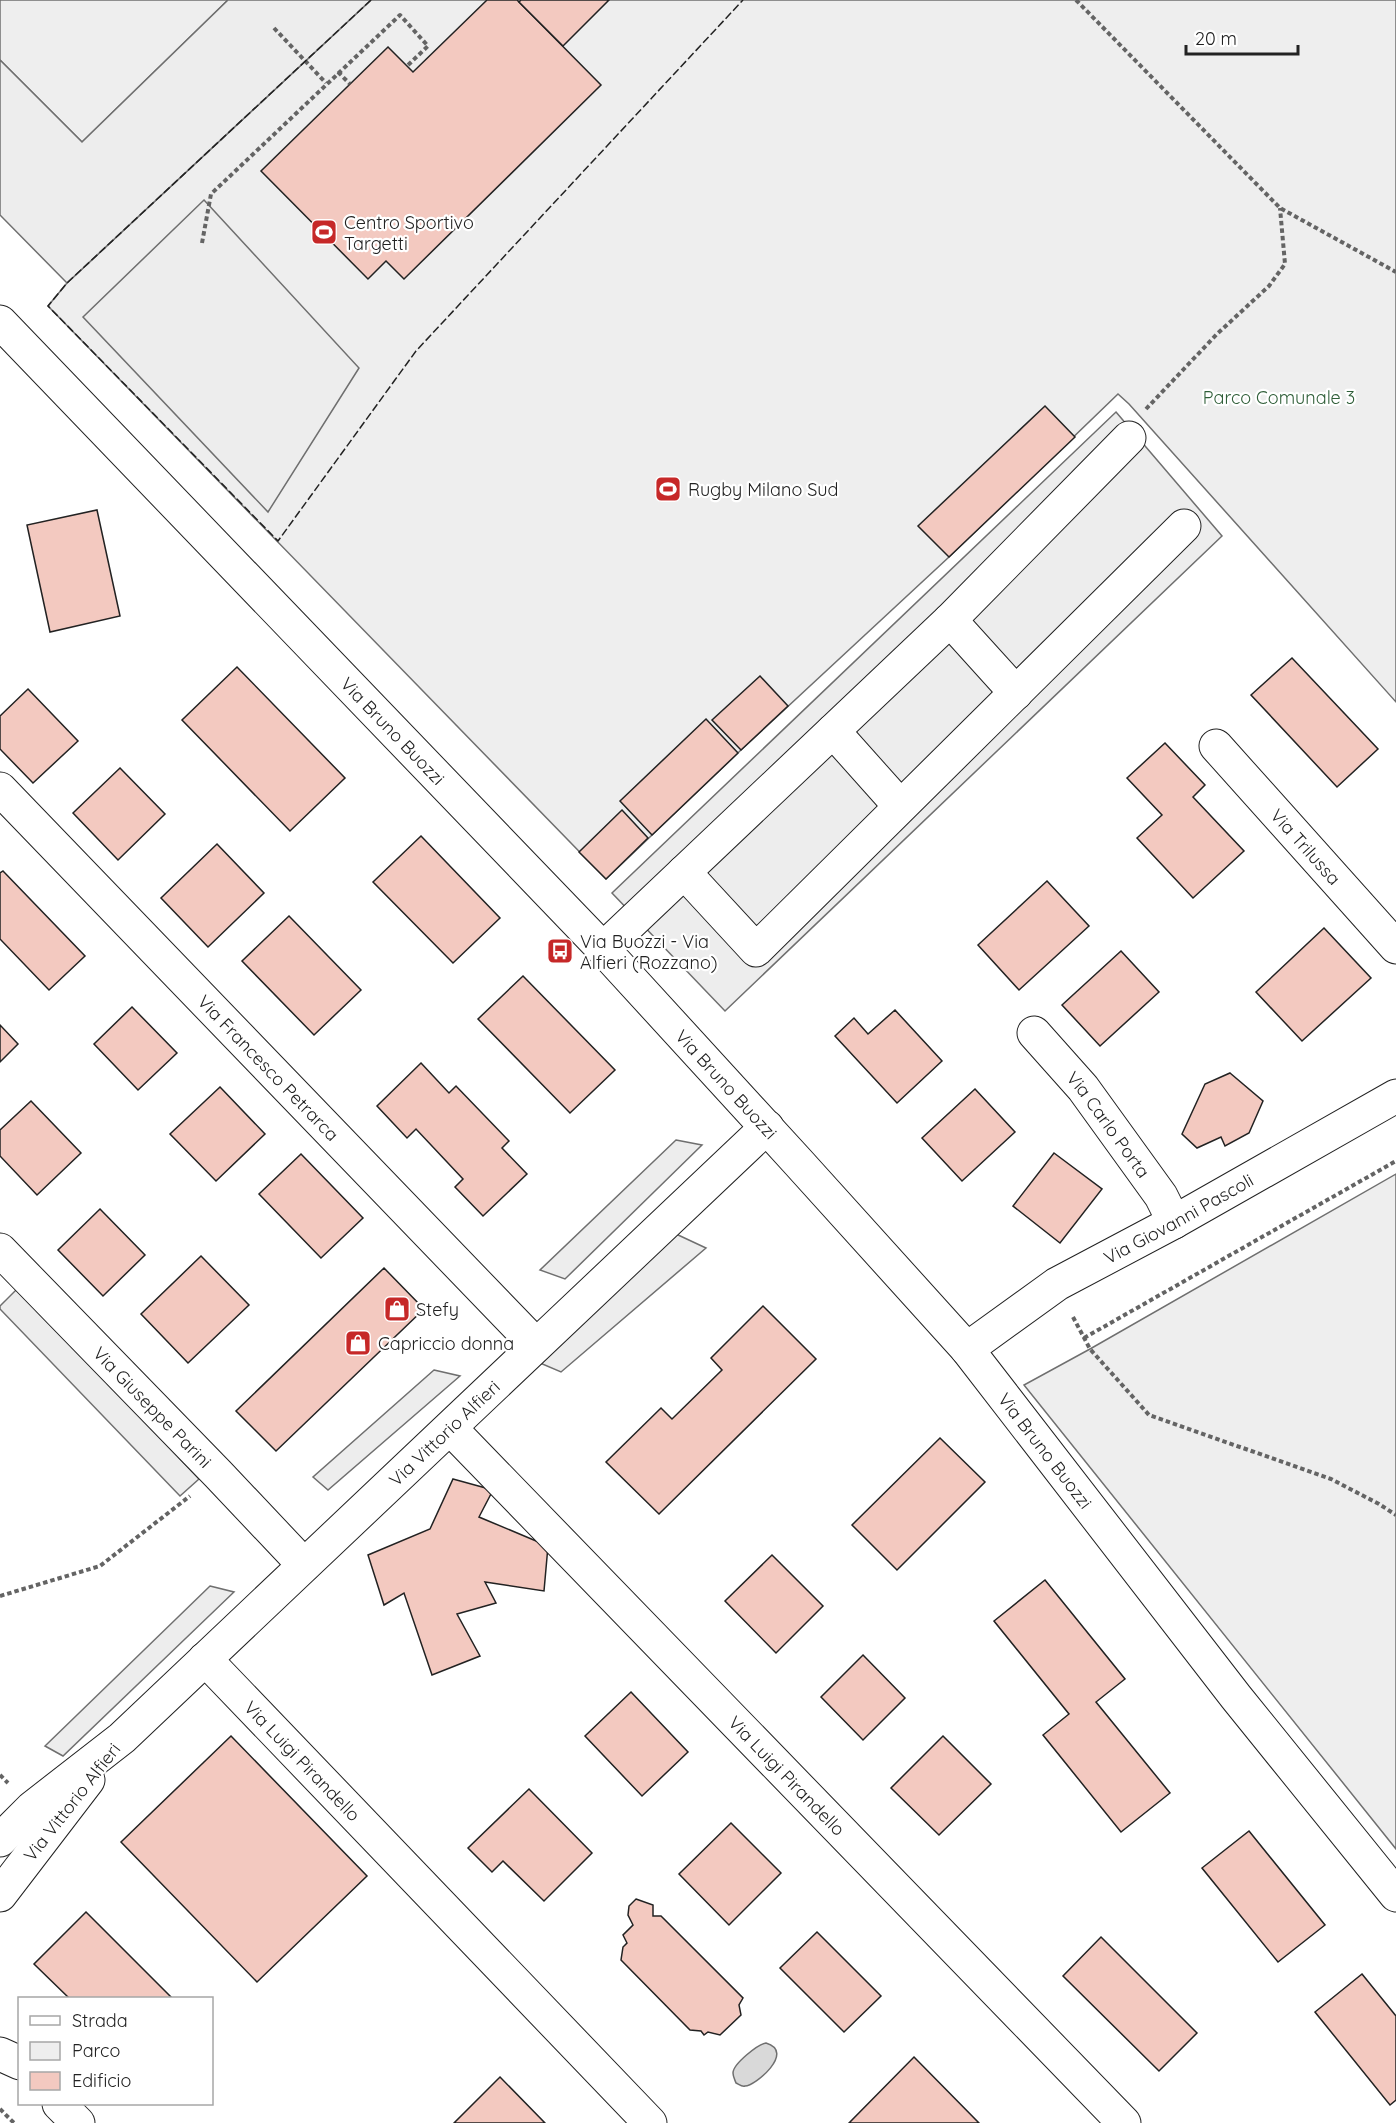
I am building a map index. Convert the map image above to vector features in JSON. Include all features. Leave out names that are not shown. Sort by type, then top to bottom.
[{"type":"street","name":"Via Bruno Buozzi","points":[[0,322],[603,949],[966,1349],[1236,1697],[1396,1895]]},
{"type":"street","points":[[603,949],[950,620],[1129,438]]},
{"type":"street","points":[[684,872],[756,950],[1184,526]]},
{"type":"street","points":[[950,620],[1016,693]]},
{"type":"street","points":[[833,731],[900,806]]},
{"type":"street","name":"Via Trilussa","points":[[1216,746],[1396,947]]},
{"type":"street","name":"Via Francesco Petrarca","points":[[0,789],[536,1346]]},
{"type":"street","name":"Via Carlo Porta","points":[[1034,1033],[1083,1088],[1161,1196],[1174,1222]]},
{"type":"street","name":"Via Giovanni Pascoli","points":[[966,1349],[1057,1284],[1174,1222],[1396,1096]]},
{"type":"street","name":"Via Vittorio Alfieri","points":[[0,1840],[32,1808],[122,1738],[767,1128]]},
{"type":"street","name":"Via Giuseppe Parini","points":[[0,1250],[304,1565]]},
{"type":"street","name":"Via Luigi Pirandello","points":[[450,1428],[1124,2123]]},
{"type":"street","name":"Via Luigi Pirandello","points":[[205,1659],[650,2123]]},
{"type":"street","name":"Via Vittorio Alfieri","points":[[0,1895],[52,1825],[122,1738]]},
{"type":"street","points":[[0,2054],[18,2062]]},
{"type":"street","points":[[61,2105],[78,2123]]},
{"type":"path","points":[[1076,0],[1280,208],[1396,272]]},
{"type":"path","points":[[202,243],[211,194],[399,15],[428,45],[406,66]]},
{"type":"path","points":[[274,28],[326,83]]},
{"type":"path","points":[[338,72],[350,84]]},
{"type":"path","points":[[1129,438],[1147,407],[1217,334],[1269,286],[1284,264],[1280,208]]},
{"type":"path","points":[[1084,1338],[1396,1161]]},
{"type":"path","points":[[1057,1284],[1090,1349],[1149,1415],[1331,1479],[1396,1515]]},
{"type":"path","points":[[0,1596],[100,1566],[218,1474]]},
{"type":"path","points":[[0,2109],[14,2123]]},
{"type":"green space","points":[[0,0],[228,0],[82,142],[0,60]]},
{"type":"green space","name":"Rugby Milano Sud","points":[[371,0],[1396,0],[1396,702],[1118,394],[949,557],[606,879],[48,306],[67,283]]},
{"type":"green space","points":[[1396,1174],[1396,1849],[1024,1385]]},
{"type":"shaded area","points":[[228,0],[371,0],[67,283],[0,215],[0,60],[82,142]]},
{"type":"shaded area","points":[[204,200],[359,368],[268,512],[83,317]]},
{"type":"shaded area","points":[[1116,412],[1222,536],[725,1011],[612,893]]},
{"type":"shaded area","points":[[676,1140],[702,1145],[565,1279],[540,1270]]},
{"type":"shaded area","points":[[676,1234],[706,1248],[561,1372],[540,1363]]},
{"type":"shaded area","points":[[18,1288],[199,1479],[180,1496],[0,1309],[0,1306]]},
{"type":"shaded area","points":[[434,1370],[460,1376],[328,1490],[313,1477]]},
{"type":"shaded area","points":[[210,1586],[234,1592],[63,1756],[45,1746]]},
{"type":"shaded area","points":[[766,2043],[774,2047],[777,2054],[770,2068],[750,2085],[743,2086],[736,2083],[733,2073],[737,2065],[752,2051]]},
{"type":"building","points":[[487,0],[517,0],[601,85],[404,279],[386,261],[368,279],[261,171],[388,47],[413,72]]},
{"type":"building","points":[[521,0],[609,0],[563,46],[519,2]]},
{"type":"building","points":[[1045,406],[1075,437],[949,557],[918,526]]},
{"type":"building","points":[[97,510],[120,616],[50,632],[27,525]]},
{"type":"building","points":[[1292,658],[1378,749],[1337,787],[1251,695]]},
{"type":"building","points":[[237,667],[345,778],[290,831],[182,720]]},
{"type":"building","points":[[760,676],[788,706],[741,750],[712,720]]},
{"type":"building","points":[[28,689],[78,741],[33,783],[0,749],[0,716]]},
{"type":"building","points":[[706,719],[738,753],[652,835],[620,801]]},
{"type":"building","points":[[1165,743],[1205,785],[1193,797],[1244,851],[1193,898],[1137,838],[1162,815],[1127,778]]},
{"type":"building","points":[[120,768],[165,814],[118,860],[73,813]]},
{"type":"building","points":[[622,810],[648,838],[606,879],[579,852]]},
{"type":"building","points":[[421,836],[500,918],[453,963],[373,882]]},
{"type":"building","points":[[217,844],[264,893],[208,947],[161,898]]},
{"type":"building","points":[[3,871],[85,956],[49,990],[0,939],[0,873]]},
{"type":"building","points":[[1047,881],[1089,926],[1019,990],[978,945]]},
{"type":"building","points":[[289,916],[361,990],[314,1035],[242,961]]},
{"type":"building","points":[[1324,928],[1371,978],[1302,1041],[1256,992]]},
{"type":"building","points":[[1121,951],[1159,992],[1100,1046],[1062,1005]]},
{"type":"building","points":[[523,976],[615,1070],[570,1113],[478,1019]]},
{"type":"building","points":[[132,1007],[177,1053],[138,1090],[94,1044]]},
{"type":"building","points":[[895,1010],[942,1061],[897,1103],[835,1036],[854,1018],[868,1034]]},
{"type":"building","points":[[0,1025],[18,1044],[0,1062]]},
{"type":"building","points":[[421,1063],[449,1093],[456,1086],[509,1141],[502,1148],[527,1174],[483,1216],[455,1187],[463,1179],[416,1129],[407,1138],[377,1106]]},
{"type":"building","points":[[1230,1073],[1263,1101],[1249,1133],[1225,1146],[1221,1137],[1197,1148],[1182,1134],[1205,1084]]},
{"type":"building","points":[[220,1087],[265,1134],[216,1181],[170,1134]]},
{"type":"building","points":[[975,1089],[1015,1132],[962,1181],[922,1138]]},
{"type":"building","points":[[31,1101],[81,1153],[37,1195],[0,1156],[0,1130]]},
{"type":"building","points":[[1054,1153],[1102,1189],[1060,1243],[1013,1206]]},
{"type":"building","points":[[301,1154],[363,1218],[321,1258],[259,1194]]},
{"type":"building","points":[[100,1209],[145,1255],[103,1296],[58,1250]]},
{"type":"building","points":[[201,1256],[249,1305],[188,1363],[141,1314]]},
{"type":"building","points":[[384,1268],[424,1309],[276,1451],[236,1411]]},
{"type":"building","points":[[763,1306],[816,1359],[659,1514],[606,1462],[661,1408],[672,1419],[722,1370],[711,1358]]},
{"type":"building","points":[[940,1438],[985,1482],[897,1570],[852,1525]]},
{"type":"building","points":[[453,1479],[493,1490],[479,1517],[548,1546],[544,1591],[485,1582],[496,1603],[457,1614],[480,1656],[432,1675],[404,1593],[384,1605],[368,1555],[430,1529]]},
{"type":"building","points":[[772,1555],[823,1606],[776,1653],[725,1601]]},
{"type":"building","points":[[1045,1580],[1125,1679],[1096,1702],[1170,1793],[1121,1832],[1043,1735],[1069,1714],[994,1621]]},
{"type":"building","points":[[863,1655],[905,1698],[863,1740],[821,1697]]},
{"type":"building","points":[[631,1692],[688,1752],[642,1796],[585,1736]]},
{"type":"building","points":[[231,1736],[367,1876],[257,1982],[121,1842]]},
{"type":"building","points":[[943,1736],[991,1784],[939,1835],[891,1788]]},
{"type":"building","points":[[529,1789],[592,1853],[544,1901],[503,1861],[492,1872],[468,1848]]},
{"type":"building","points":[[731,1823],[781,1873],[729,1925],[679,1874]]},
{"type":"building","points":[[1249,1831],[1325,1925],[1278,1962],[1202,1868]]},
{"type":"building","points":[[636,1899],[653,1905],[653,1916],[661,1916],[743,1998],[739,2005],[741,2015],[720,2035],[708,2032],[704,2035],[701,2031],[690,2030],[621,1960],[623,1947],[627,1943],[623,1935],[633,1925],[628,1915],[629,1906]]},
{"type":"building","points":[[86,1912],[171,1997],[68,1997],[34,1964]]},
{"type":"building","points":[[817,1932],[881,1996],[844,2032],[780,1968]]},
{"type":"building","points":[[1101,1937],[1197,2033],[1159,2071],[1063,1976]]},
{"type":"building","points":[[1362,1974],[1396,2016],[1396,2100],[1390,2105],[1315,2012]]},
{"type":"building","points":[[914,2057],[979,2123],[849,2123]]},
{"type":"building","points":[[500,2077],[545,2123],[454,2123]]},
{"type":"fence","points":[[371,0],[67,283],[48,306],[278,541],[416,351],[743,0]]},
{"type":"place","name":"Centro Sportivo Targetti","points":[[324,232]]},
{"type":"place","name":"Rugby Milano Sud","points":[[668,489]]},
{"type":"place","name":"Via Buozzi - Via Alfieri (Rozzano)","points":[[560,951]]},
{"type":"place","name":"Stefy","points":[[397,1309]]},
{"type":"place","name":"Capriccio donna","points":[[358,1343]]},
{"type":"park label","name":"Parco Comunale 3","points":[[1279,397]]}]
